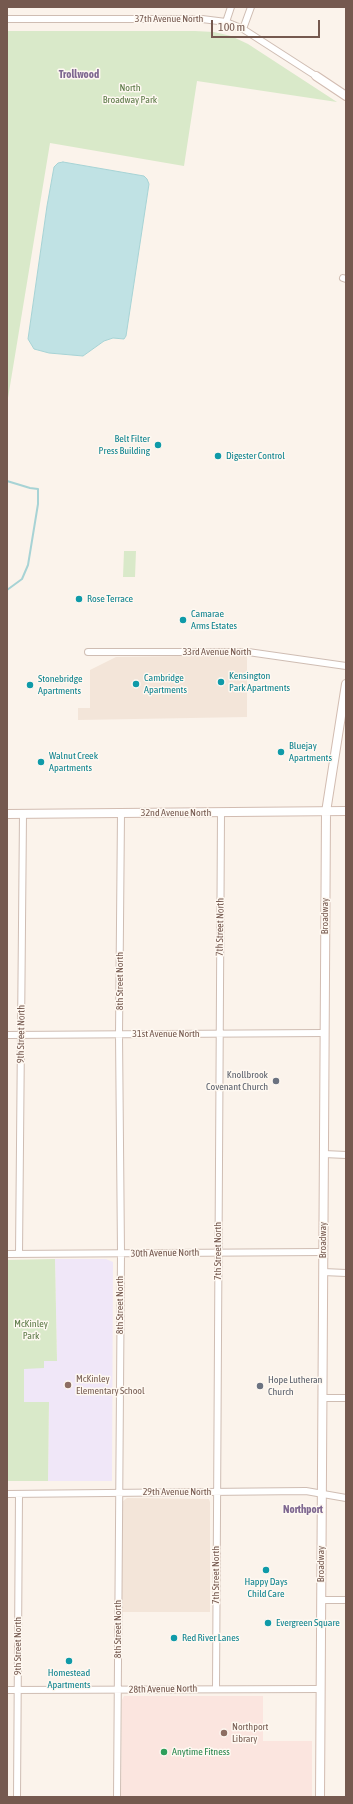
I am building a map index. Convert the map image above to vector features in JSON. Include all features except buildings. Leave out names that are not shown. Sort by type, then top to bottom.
[{"type":"street","points":[[226,22],[231,7]]},
{"type":"street","points":[[243,29],[251,7]]},
{"type":"street","name":"37th Avenue North","points":[[7,20],[202,19],[226,22],[243,29],[316,76]]},
{"type":"street","points":[[316,76],[346,96]]},
{"type":"street","name":"33rd Avenue North","points":[[88,652],[262,653],[346,666]]},
{"type":"street","name":"Broadway","points":[[320,1797],[326,812],[346,684]]},
{"type":"street","name":"32nd Avenue North","points":[[7,814],[346,812]]},
{"type":"street","name":"8th Street North","points":[[117,1797],[118,1493],[121,1253],[119,1034],[121,813]]},
{"type":"street","name":"7th Street North","points":[[216,1689],[221,813]]},
{"type":"street","name":"9th Street North","points":[[19,1254],[23,814]]},
{"type":"street","name":"31st Avenue North","points":[[7,1035],[324,1033]]},
{"type":"street","points":[[324,1154],[346,1155]]},
{"type":"street","name":"30th Avenue North","points":[[7,1254],[323,1252]]},
{"type":"street","points":[[323,1272],[346,1273]]},
{"type":"street","points":[[322,1398],[346,1398]]},
{"type":"street","name":"29th Avenue North","points":[[7,1494],[306,1491],[321,1495],[346,1498]]},
{"type":"street","name":"9th Street North","points":[[17,1797],[19,1494]]},
{"type":"street","points":[[321,1600],[346,1600]]},
{"type":"street","name":"28th Avenue North","points":[[7,1690],[320,1689]]},
{"type":"shaded area","points":[[247,656],[247,717],[78,720],[78,708],[90,708],[90,670],[116,657]]},
{"type":"shaded area","name":"McKinley Elementary School","points":[[55,1259],[106,1259],[113,1262],[112,1481],[48,1481],[49,1402],[24,1402],[24,1368],[44,1368],[44,1361],[57,1361]]},
{"type":"shaded area","points":[[127,1498],[209,1499],[210,1612],[122,1612],[122,1508],[123,1501]]},
{"type":"shaded area","points":[[124,1696],[263,1696],[263,1741],[312,1741],[312,1797],[121,1797],[122,1700]]},
{"type":"green space","name":"North Broadway Park","points":[[7,31],[214,32],[231,36],[248,44],[337,102],[197,81],[184,166],[50,143],[7,404]]},
{"type":"green space","points":[[124,551],[136,551],[135,577],[123,577]]},
{"type":"green space","name":"McKinley Park","points":[[55,1259],[57,1361],[44,1361],[44,1368],[24,1369],[24,1402],[49,1402],[48,1481],[7,1481],[7,1260]]},
{"type":"water","points":[[63,162],[144,176],[149,184],[126,336],[124,339],[113,338],[104,341],[83,356],[49,353],[34,349],[28,339],[54,167],[58,163]]},
{"type":"waterway","points":[[7,481],[38,489],[38,504],[28,565],[22,579],[7,590]]},
{"type":"place","name":"Belt Filter Press Building","points":[[158,445]]},
{"type":"place","name":"Digester Control","points":[[218,456]]},
{"type":"place","name":"Rose Terrace","points":[[79,599]]},
{"type":"place","name":"Camarae Arms Estates","points":[[183,620]]},
{"type":"place","name":"Kensington Park Apartments","points":[[221,682]]},
{"type":"place","name":"Cambridge Apartments","points":[[136,684]]},
{"type":"place","name":"Stonebridge Apartments","points":[[30,685]]},
{"type":"place","name":"Bluejay Apartments","points":[[281,752]]},
{"type":"place","name":"Walnut Creek Apartments","points":[[41,762]]},
{"type":"place","name":"Knollbrook Covenant Church","points":[[276,1081]]},
{"type":"place","name":"McKinley Elementary School","points":[[68,1385]]},
{"type":"place","name":"Hope Lutheran Church","points":[[260,1386]]},
{"type":"place","name":"Happy Days Child Care","points":[[266,1570]]},
{"type":"place","name":"Evergreen Square","points":[[268,1623]]},
{"type":"place","name":"Red River Lanes","points":[[174,1638]]},
{"type":"place","name":"Homestead Apartments","points":[[69,1661]]},
{"type":"place","name":"Northport Library","points":[[224,1733]]},
{"type":"place","name":"Anytime Fitness","points":[[164,1752]]},
{"type":"district","name":"Trollwood","points":[[79,75]]},
{"type":"district","name":"Northport","points":[[303,1510]]}]
